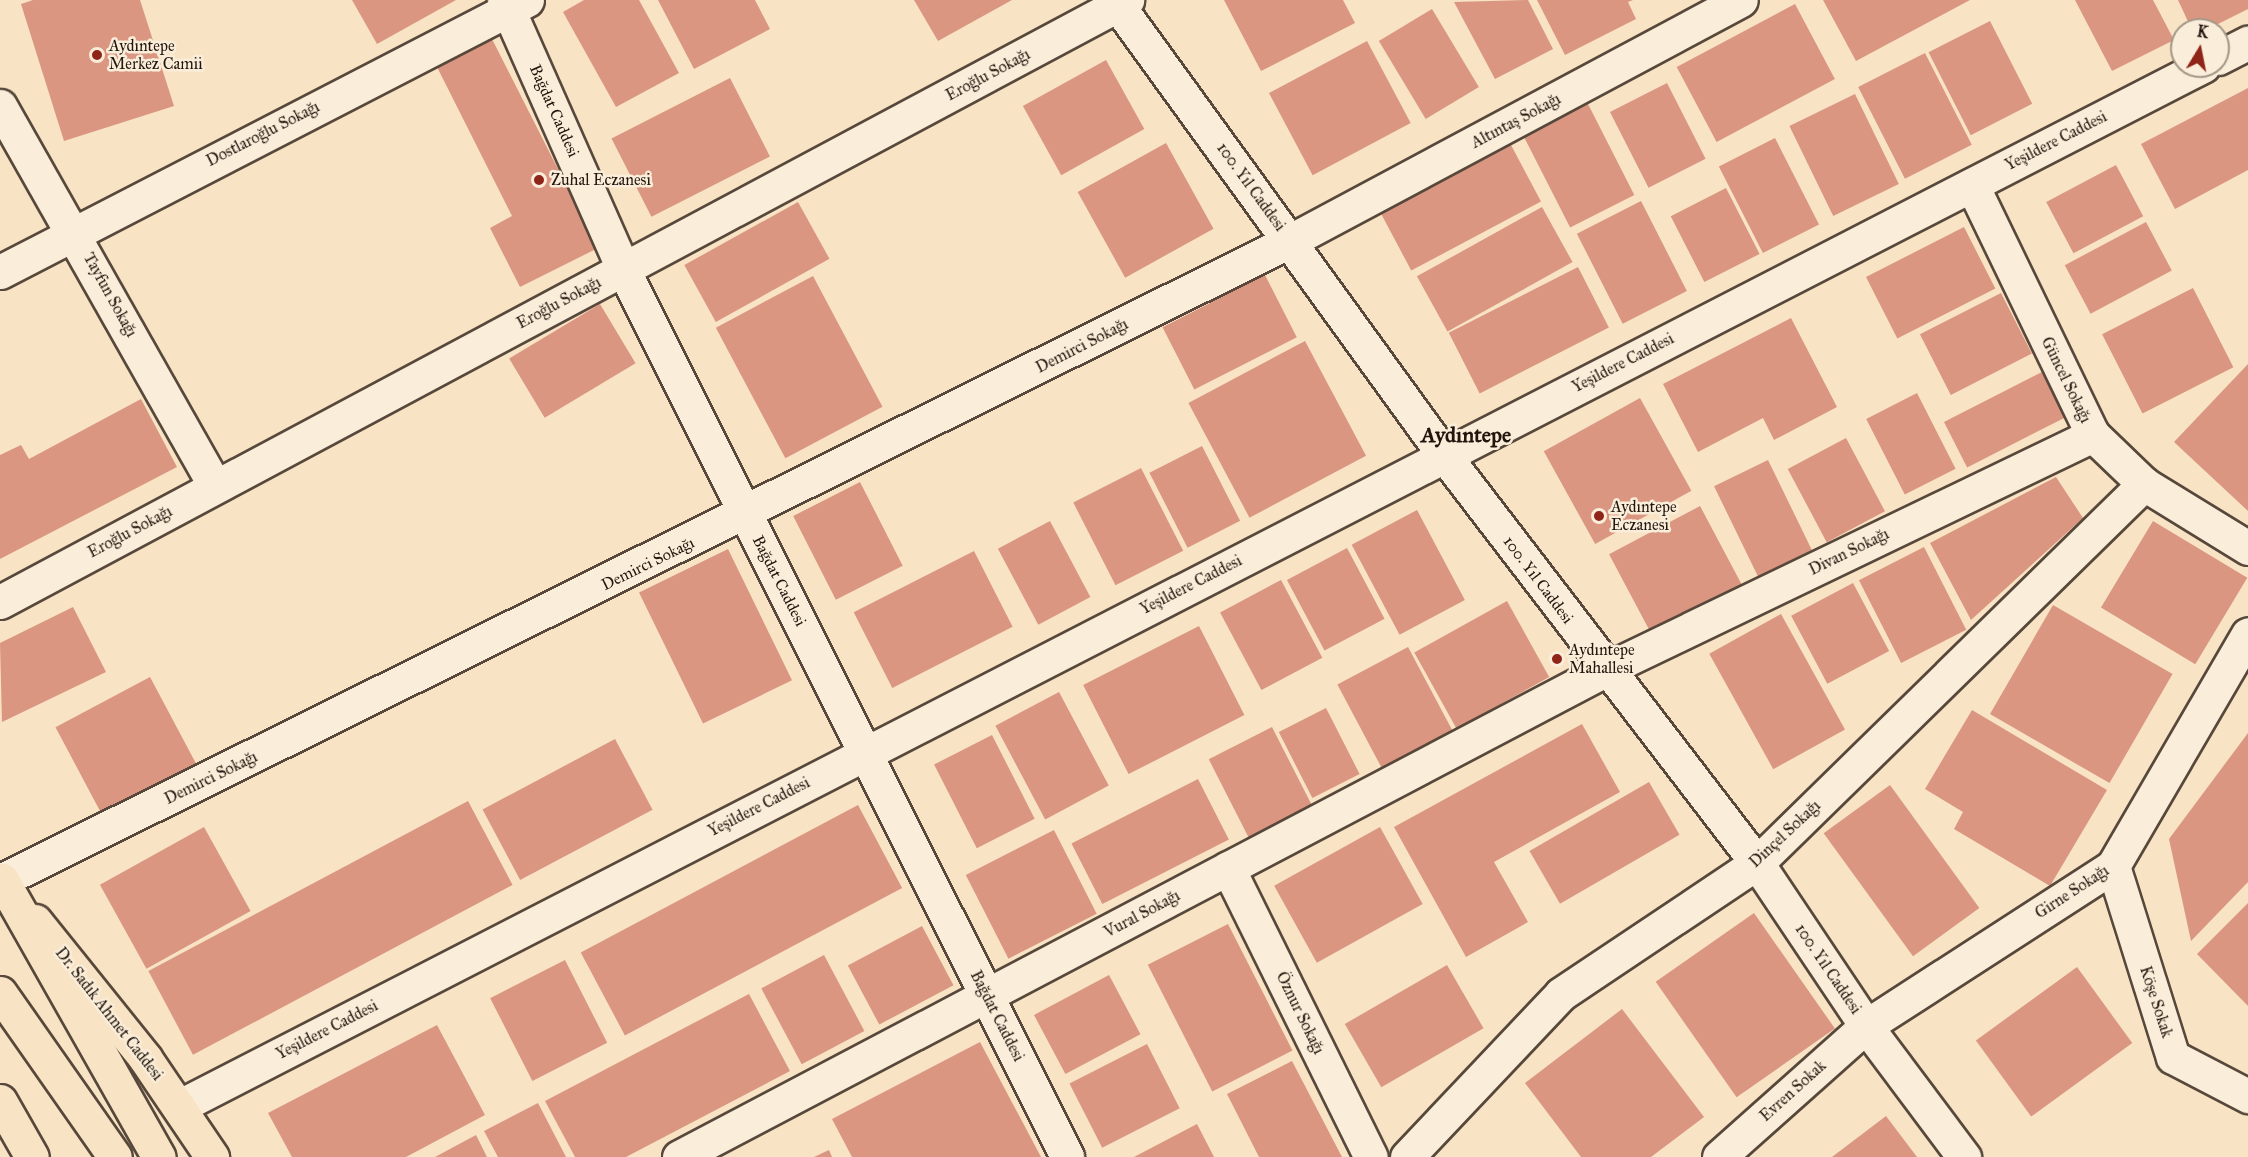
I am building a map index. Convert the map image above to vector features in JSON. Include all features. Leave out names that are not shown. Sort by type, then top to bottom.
[{"type":"main road","name":"Dr. Sadık Ahmet Caddesi","points":[[1,879],[180,1106],[212,1157]]},
{"type":"main road","points":[[1,879],[159,1157]]},
{"type":"main road","points":[[0,993],[115,1157]]},
{"type":"main road","points":[[0,1101],[32,1157]]},
{"type":"street","name":"Altıntaş Sokağı","points":[[1290,241],[1741,0]]},
{"type":"street","name":"100. Yıl Caddesi","points":[[1120,2],[1444,455],[1605,669],[1757,863],[1866,1026],[1965,1157]]},
{"type":"street","name":"Eroğlu Sokağı","points":[[0,602],[1120,2]]},
{"type":"street","name":"Bağdat Caddesi","points":[[513,3],[623,269],[1067,1157]]},
{"type":"street","name":"Dostlaroğlu Sokağı","points":[[0,272],[74,230],[513,3]]},
{"type":"street","points":[[2230,52],[2248,43]]},
{"type":"street","name":"Yeşildere Caddesi","points":[[180,1106],[2180,78]]},
{"type":"street","name":"Tayfun Sokağı","points":[[0,106],[74,230],[215,486]]},
{"type":"street","name":"Güncel Sokağı","points":[[1972,185],[2093,435],[2144,484],[2248,548]]},
{"type":"street","name":"Demirci Sokağı","points":[[1,879],[746,515],[1290,241]]},
{"type":"street","name":"Divan Sokağı","points":[[1605,669],[2093,435]]},
{"type":"street","name":"Dinçel Sokağı","points":[[1407,1157],[1561,994],[1757,863],[2144,484]]},
{"type":"street","name":"Girne Sokağı","points":[[1866,1026],[2113,866],[2248,634]]},
{"type":"street","name":"Vural Sokağı","points":[[679,1157],[1605,669]]},
{"type":"street","name":"Köşe Sokak","points":[[2113,866],[2173,1058],[2248,1096]]},
{"type":"street","name":"Öznur Sokağı","points":[[1228,868],[1371,1157]]},
{"type":"street","name":"Evren Sokak","points":[[1719,1157],[1866,1026]]},
{"type":"building","name":"Aydıntepe Merkez Camii","points":[[33,0],[140,0],[174,106],[64,141],[21,4]]},
{"type":"building","points":[[352,0],[456,0],[377,44]]},
{"type":"building","points":[[584,0],[639,0],[679,73],[616,107],[563,12]]},
{"type":"building","points":[[658,0],[755,0],[770,29],[694,69]]},
{"type":"building","points":[[914,0],[1012,0],[938,41]]},
{"type":"building","points":[[1224,0],[1343,0],[1355,23],[1261,71]]},
{"type":"building","points":[[1528,0],[1553,49],[1495,79],[1454,2]]},
{"type":"building","points":[[1537,0],[1633,0],[1628,2],[1636,19],[1565,55]]},
{"type":"building","points":[[1823,0],[1970,0],[1856,61]]},
{"type":"building","points":[[2075,0],[2153,0],[2170,32],[2170,42],[2112,71]]},
{"type":"building","points":[[2178,0],[2248,0],[2248,9],[2230,18],[2186,18]]},
{"type":"building","points":[[1795,4],[1835,79],[1717,142],[1677,67]]},
{"type":"building","points":[[1432,9],[1479,87],[1426,119],[1379,41]]},
{"type":"building","points":[[1990,21],[2032,104],[1971,135],[1929,52]]},
{"type":"building","points":[[492,39],[598,248],[520,287],[490,228],[512,216],[437,67]]},
{"type":"building","points":[[1367,41],[1411,123],[1313,175],[1269,93]]},
{"type":"building","points":[[1925,53],[1972,145],[1905,179],[1858,87]]},
{"type":"building","points":[[1106,60],[1144,129],[1061,175],[1023,106]]},
{"type":"building","points":[[730,78],[770,156],[651,217],[611,138]]},
{"type":"building","points":[[1667,83],[1706,159],[1649,188],[1610,112]]},
{"type":"building","points":[[2248,88],[2248,170],[2175,209],[2141,144]]},
{"type":"building","points":[[1855,94],[1899,184],[1833,216],[1789,126]]},
{"type":"building","points":[[1588,104],[1634,195],[1570,228],[1524,137]]},
{"type":"building","points":[[1775,138],[1819,224],[1763,253],[1719,167]]},
{"type":"building","points":[[1166,143],[1214,229],[1125,278],[1078,192]]},
{"type":"building","points":[[1511,145],[1541,202],[1411,271],[1381,214]]},
{"type":"building","points":[[2116,165],[2143,216],[2073,253],[2046,202]]},
{"type":"building","points":[[1726,188],[1760,254],[1704,282],[1671,216]]},
{"type":"building","points":[[1641,201],[1687,291],[1623,324],[1577,234]]},
{"type":"building","points":[[798,202],[830,259],[716,322],[684,265]]},
{"type":"building","points":[[1542,207],[1573,262],[1447,331],[1417,276]]},
{"type":"building","points":[[2146,222],[2172,271],[2091,314],[2065,265]]},
{"type":"building","points":[[1964,227],[1995,288],[1897,338],[1866,277]]},
{"type":"building","points":[[1578,267],[1609,328],[1480,393],[1449,333]]},
{"type":"building","points":[[1265,275],[1297,337],[1194,390],[1163,327]]},
{"type":"building","points":[[813,276],[882,407],[785,458],[716,328]]},
{"type":"building","points":[[2193,288],[2233,367],[2143,414],[2102,334]]},
{"type":"building","points":[[2001,293],[2032,354],[1951,395],[1920,334]]},
{"type":"building","points":[[600,304],[636,363],[545,418],[509,359]]},
{"type":"building","points":[[1791,318],[1837,407],[1774,440],[1763,418],[1698,452],[1663,384]]},
{"type":"building","points":[[1305,341],[1366,456],[1249,518],[1188,403]]},
{"type":"building","points":[[2248,364],[2248,511],[2174,442]]},
{"type":"building","points":[[2042,372],[2065,417],[1967,467],[1944,422]]},
{"type":"building","points":[[1917,393],[1956,469],[1905,495],[1866,419]]},
{"type":"building","points":[[1640,398],[1691,491],[1595,544],[1544,451]]},
{"type":"building","points":[[141,399],[177,467],[0,559],[0,455],[21,445],[29,459]]},
{"type":"building","points":[[1846,438],[1885,511],[1827,542],[1788,469]]},
{"type":"building","points":[[1202,446],[1240,521],[1188,548],[1149,473]]},
{"type":"building","points":[[1768,460],[1812,550],[1758,576],[1714,486]]},
{"type":"building","points":[[1141,468],[1183,551],[1116,585],[1073,503]]},
{"type":"building","points":[[2056,477],[2083,518],[1971,620],[1930,543]]},
{"type":"building","points":[[860,482],[903,566],[836,600],[793,516]]},
{"type":"building","points":[[1700,506],[1742,585],[1651,634],[1609,554]]},
{"type":"building","points":[[1417,510],[1465,600],[1400,635],[1352,545]]},
{"type":"building","points":[[1050,521],[1090,597],[1038,625],[998,549]]},
{"type":"building","points":[[2153,521],[2247,578],[2195,664],[2101,608]]},
{"type":"building","points":[[1924,547],[1966,630],[1901,663],[1859,580]]},
{"type":"building","points":[[1347,548],[1385,619],[1325,651],[1287,580]]},
{"type":"building","points":[[728,549],[792,680],[703,724],[639,592]]},
{"type":"building","points":[[974,551],[1013,627],[892,688],[854,612]]},
{"type":"building","points":[[1281,580],[1322,658],[1261,690],[1220,612]]},
{"type":"building","points":[[1853,583],[1889,651],[1827,684],[1791,616]]},
{"type":"building","points":[[1507,601],[1549,677],[1456,728],[1414,652]]},
{"type":"building","points":[[2053,605],[2173,674],[2110,783],[1990,714]]},
{"type":"building","points":[[73,607],[106,672],[2,722],[0,643]]},
{"type":"building","points":[[1781,614],[1845,729],[1773,769],[1709,654]]},
{"type":"building","points":[[1199,626],[1244,715],[1129,774],[1083,685]]},
{"type":"building","points":[[1408,647],[1453,732],[1382,769],[1337,685]]},
{"type":"building","points":[[150,677],[196,764],[102,815],[56,727]]},
{"type":"building","points":[[1059,692],[1109,786],[1045,819],[995,726]]},
{"type":"building","points":[[1326,708],[1360,774],[1312,798],[1279,732]]},
{"type":"building","points":[[1972,710],[2107,790],[2050,886],[1954,829],[1963,812],[1925,789]]},
{"type":"building","points":[[1582,724],[1620,792],[1494,862],[1528,922],[1466,957],[1394,827]]},
{"type":"building","points":[[1272,727],[1312,806],[1249,839],[1209,759]]},
{"type":"building","points":[[2248,733],[2248,882],[2191,941],[2169,839]]},
{"type":"building","points":[[992,735],[1035,819],[977,848],[934,765]]},
{"type":"building","points":[[615,739],[653,810],[520,880],[483,809]]},
{"type":"building","points":[[1198,779],[1229,840],[1102,904],[1071,843]]},
{"type":"building","points":[[1649,782],[1680,835],[1560,904],[1529,851]]},
{"type":"building","points":[[1890,785],[1979,908],[1913,956],[1824,833]]},
{"type":"building","points":[[468,801],[513,885],[193,1055],[148,971]]},
{"type":"building","points":[[858,805],[902,888],[625,1035],[581,952]]},
{"type":"building","points":[[204,827],[251,911],[146,969],[100,885]]},
{"type":"building","points":[[1380,827],[1423,904],[1317,963],[1274,886]]},
{"type":"building","points":[[1054,830],[1097,914],[1008,959],[966,875]]},
{"type":"building","points":[[2248,903],[2248,1006],[2197,954]]},
{"type":"building","points":[[1754,913],[1835,1029],[1737,1097],[1656,982]]},
{"type":"building","points":[[1228,924],[1292,1051],[1212,1091],[1148,965]]},
{"type":"building","points":[[922,926],[953,985],[879,1025],[848,965]]},
{"type":"building","points":[[824,955],[864,1031],[802,1064],[761,988]]},
{"type":"building","points":[[565,960],[607,1043],[532,1081],[490,998]]},
{"type":"building","points":[[1447,965],[1484,1028],[1381,1087],[1345,1024]]},
{"type":"building","points":[[2077,967],[2132,1043],[2031,1117],[1976,1040]]},
{"type":"building","points":[[1109,975],[1140,1034],[1065,1074],[1034,1015]]},
{"type":"building","points":[[749,994],[790,1071],[626,1157],[575,1157],[545,1101]]},
{"type":"building","points":[[1622,1009],[1704,1117],[1651,1157],[1581,1157],[1525,1083]]},
{"type":"building","points":[[437,1025],[485,1115],[406,1157],[292,1157],[268,1113]]},
{"type":"building","points":[[980,1042],[1041,1157],[852,1157],[832,1119]]},
{"type":"building","points":[[1147,1044],[1180,1108],[1102,1148],[1069,1083]]},
{"type":"building","points":[[1292,1061],[1342,1157],[1259,1157],[1227,1094]]},
{"type":"building","points":[[538,1103],[566,1157],[498,1157],[484,1131]]},
{"type":"building","points":[[1886,1116],[1917,1157],[1832,1157]]},
{"type":"building","points":[[1197,1124],[1214,1157],[1134,1157]]},
{"type":"building","points":[[476,1135],[487,1157],[435,1157]]},
{"type":"building","points":[[829,1150],[832,1157],[814,1157]]},
{"type":"place","name":"Aydıntepe Merkez Camii","points":[[97,55]]},
{"type":"place","name":"Zuhal Eczanesi","points":[[539,180]]},
{"type":"place","name":"Aydıntepe Eczanesi","points":[[1599,516]]},
{"type":"place","name":"Aydıntepe Mahallesi","points":[[1557,659]]},
{"type":"district","name":"Aydıntepe","points":[[1466,435]]}]
